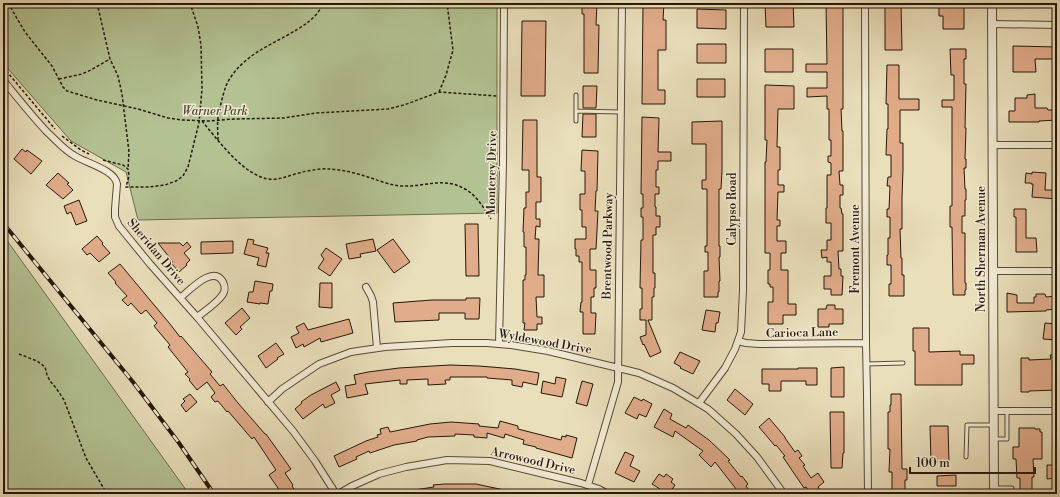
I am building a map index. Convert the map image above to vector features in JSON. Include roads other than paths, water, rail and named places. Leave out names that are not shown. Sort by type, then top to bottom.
[{"type":"street","name":"Monterey Drive","points":[[499,344],[503,163],[504,3]]},
{"type":"street","name":"Brentwood Parkway","points":[[588,485],[618,382],[622,3]]},
{"type":"street","name":"Calypso Road","points":[[698,403],[725,368],[735,349],[741,332],[743,290],[744,3]]},
{"type":"street","name":"Fremont Avenue","points":[[865,3],[866,364],[868,494]]},
{"type":"street","name":"North Sherman Avenue","points":[[992,3],[994,491]]},
{"type":"street","points":[[992,24],[1057,25]]},
{"type":"street","name":"Sheridan Drive","points":[[3,80],[33,117],[60,145],[74,156],[114,176],[117,181],[115,217],[119,226],[293,431],[337,494]]},
{"type":"street","points":[[992,145],[1057,145]]},
{"type":"street","points":[[993,271],[1057,271]]},
{"type":"street","points":[[180,298],[207,277],[213,275],[221,279],[224,286],[222,296],[197,318]]},
{"type":"street","points":[[366,288],[373,302],[377,348]]},
{"type":"street","name":"Carioca Lane","points":[[738,341],[759,344],[866,343]]},
{"type":"street","name":"Wyldewood Drive","points":[[268,402],[282,389],[320,364],[352,352],[385,347],[452,343],[499,344],[548,351],[639,373],[673,388],[708,409],[736,434],[757,457],[784,494]]},
{"type":"street","points":[[994,411],[1057,411]]},
{"type":"street","name":"Arrowood Drive","points":[[337,494],[379,474],[406,467],[446,460],[490,461],[588,485],[608,494]]},
{"type":"lane","points":[[576,95],[576,121]]},
{"type":"lane","points":[[576,111],[620,112]]},
{"type":"lane","points":[[866,364],[902,363]]},
{"type":"lane","points":[[994,439],[1007,439],[1007,411]]},
{"type":"lane","points":[[966,457],[967,425],[994,425]]},
{"type":"lane","points":[[994,491],[1012,488],[1012,494]]},
{"type":"railway","points":[[3,223],[133,382],[179,443],[214,494]]},
{"type":"park label","name":"Warner Park","points":[[215,111]]}]
